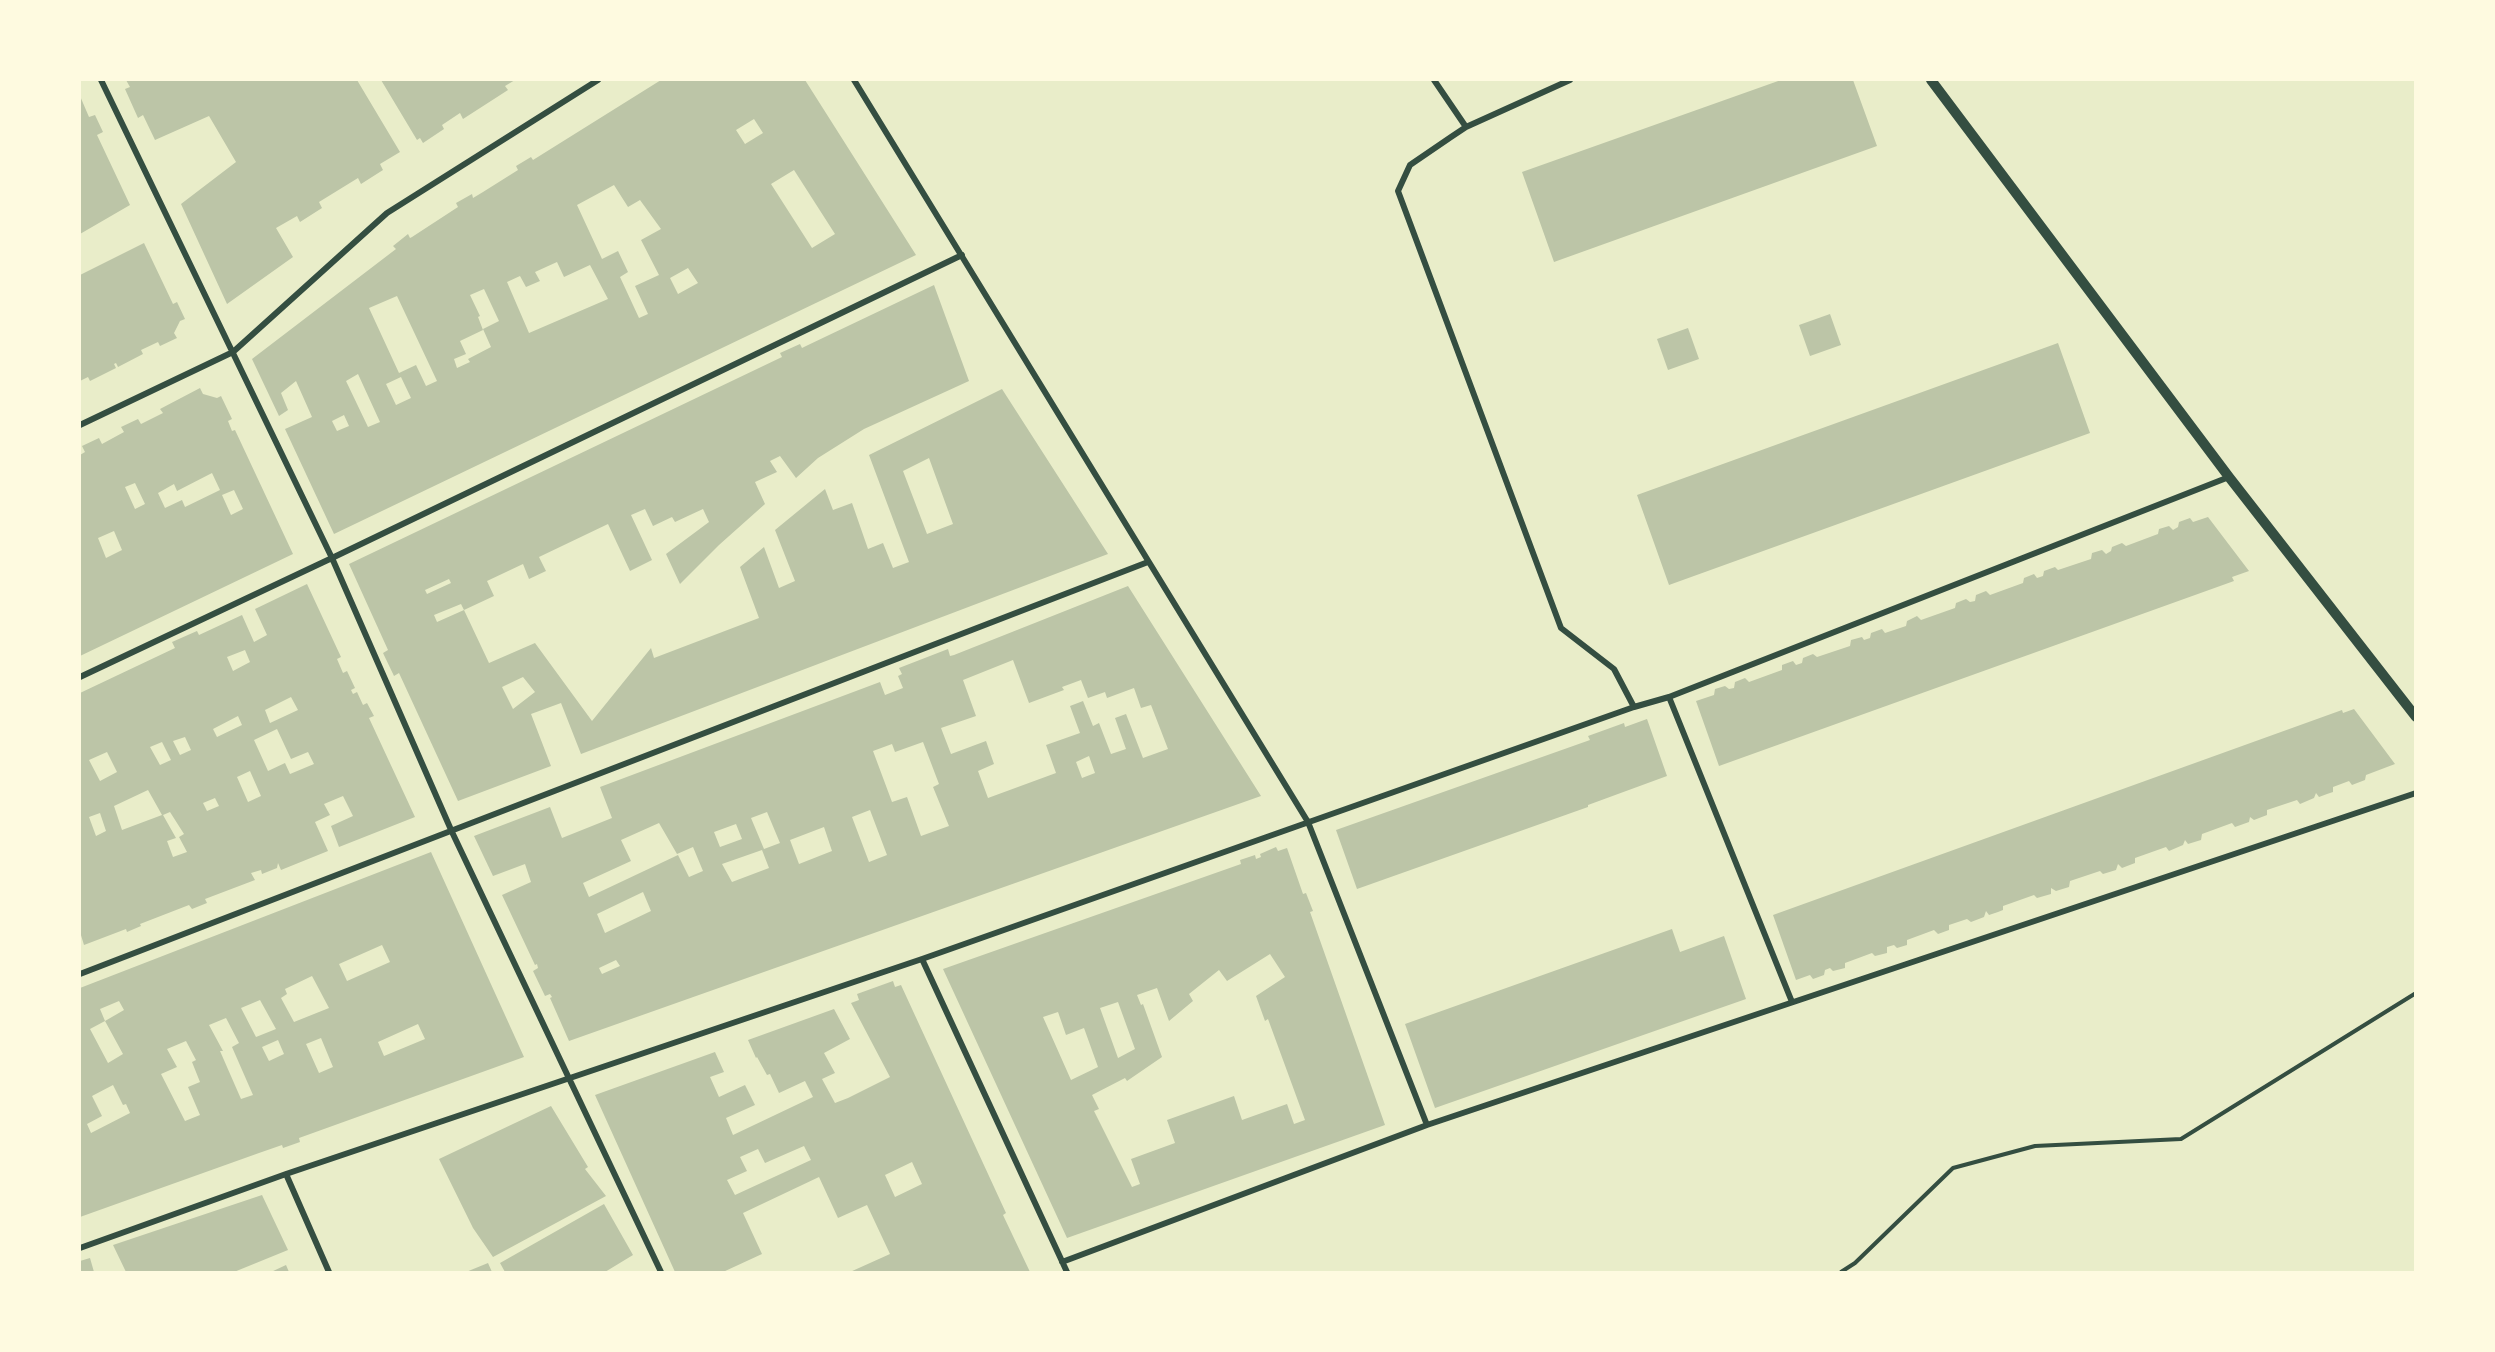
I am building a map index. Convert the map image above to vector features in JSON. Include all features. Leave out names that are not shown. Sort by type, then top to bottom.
[{"type":"street","points":[[101,80],[332,558],[452,832],[661,1272]]},
{"type":"street","points":[[80,424],[233,352],[387,213],[598,80]]},
{"type":"street","points":[[854,80],[1308,822],[1427,1125]]},
{"type":"street","points":[[1434,80],[1466,127]]},
{"type":"street","points":[[1570,80],[1466,127],[1410,165],[1398,191],[1561,628],[1614,669],[1634,706]]},
{"type":"street","points":[[1931,80],[2229,477],[2415,717]]},
{"type":"street","points":[[80,676],[332,558],[962,255]]},
{"type":"street","points":[[80,1248],[286,1174],[922,959],[1634,706],[1669,697],[2229,477]]},
{"type":"street","points":[[80,974],[1148,562]]},
{"type":"street","points":[[1669,697],[1792,1002]]},
{"type":"street","points":[[1062,1262],[1427,1125],[2415,793]]},
{"type":"street","points":[[922,959],[1067,1272]]},
{"type":"street","points":[[286,1174],[328,1272]]},
{"type":"path","points":[[1841,1272],[1854,1263],[1953,1168],[2035,1146],[2181,1139],[2415,993]]},
{"type":"building","points":[[126,80],[357,80],[400,152],[380,164],[383,170],[361,184],[358,178],[319,202],[322,208],[300,222],[297,216],[276,228],[293,257],[227,304],[181,204],[236,162],[209,116],[155,140],[143,115],[138,118],[125,89],[130,87]]},
{"type":"building","points":[[381,80],[515,80],[505,86],[508,90],[463,119],[460,113],[442,125],[444,129],[423,143],[420,138],[417,140]]},
{"type":"building","points":[[661,80],[805,80],[916,255],[334,534],[285,429],[312,417],[296,381],[281,393],[288,410],[279,416],[252,359],[396,249],[393,246],[408,234],[410,238],[412,237],[458,207],[456,203],[472,194],[473,198],[518,170],[516,166],[531,157],[533,160]],"holes":[[[754,119],[763,133],[745,144],[736,130]],[[794,170],[835,234],[812,248],[771,184]],[[614,185],[628,207],[640,200],[661,229],[641,240],[659,275],[635,286],[648,314],[639,318],[620,277],[628,272],[618,251],[602,259],[577,205]],[[557,262],[564,277],[590,265],[608,299],[529,333],[507,282],[520,276],[526,287],[540,281],[535,272]],[[688,268],[698,283],[678,294],[670,278]],[[484,289],[499,321],[483,329],[491,347],[468,359],[470,362],[457,368],[454,359],[466,354],[460,341],[483,330],[478,317],[480,316],[470,295]],[[397,296],[437,381],[426,386],[416,365],[399,373],[369,308]],[[358,374],[380,422],[368,427],[346,381]],[[401,377],[411,398],[396,405],[386,384]],[[344,415],[349,426],[337,431],[332,421]]]},
{"type":"building","points":[[1781,80],[1853,80],[1877,146],[1554,262],[1522,172]]},
{"type":"building","points":[[80,96],[89,117],[95,115],[103,132],[97,135],[130,205],[80,234]]},
{"type":"building","points":[[144,243],[173,304],[177,302],[185,319],[180,321],[174,333],[177,338],[160,346],[158,342],[141,350],[143,354],[118,367],[116,363],[114,364],[116,368],[90,381],[88,377],[80,381],[80,275]]},
{"type":"building","points":[[934,285],[969,381],[864,429],[818,458],[796,478],[780,456],[770,461],[777,472],[755,482],[765,504],[680,584],[666,554],[709,522],[703,509],[675,522],[672,517],[653,526],[645,509],[631,515],[652,560],[630,571],[608,524],[539,557],[546,571],[529,579],[523,564],[487,581],[494,596],[464,610],[489,663],[535,643],[592,721],[651,648],[654,658],[759,618],[740,567],[764,547],[779,588],[795,581],[775,530],[825,489],[833,510],[852,503],[868,549],[883,543],[893,568],[909,562],[869,455],[1002,389],[1108,554],[581,754],[561,703],[531,714],[551,766],[458,801],[399,673],[394,676],[383,653],[388,650],[349,564],[782,357],[780,353],[800,344],[802,348]],"holes":[[[929,458],[953,524],[927,534],[903,471]],[[449,579],[451,583],[427,594],[425,590]],[[461,604],[464,610],[437,622],[434,615]],[[523,677],[535,692],[513,709],[502,687]]]},
{"type":"building","points":[[1830,314],[1841,345],[1810,356],[1799,325]]},
{"type":"building","points":[[1688,328],[1699,359],[1668,370],[1657,339]]},
{"type":"building","points":[[2058,343],[2090,433],[1669,585],[1637,495]]},
{"type":"building","points":[[200,388],[203,394],[217,398],[221,396],[232,419],[228,421],[232,431],[235,430],[293,554],[80,656],[80,455],[85,452],[82,446],[99,438],[102,444],[124,432],[121,427],[138,419],[141,424],[163,413],[160,409]],"holes":[[[212,473],[220,490],[185,507],[182,500],[165,508],[158,493],[174,484],[177,491]],[[135,483],[145,504],[135,509],[125,487]],[[234,490],[243,509],[231,515],[222,495]],[[114,531],[122,550],[106,558],[98,538]]]},
{"type":"building","points":[[2208,517],[2249,571],[2232,577],[2234,581],[1719,766],[1696,701],[1714,695],[1715,689],[1725,686],[1729,689],[1734,688],[1735,682],[1745,678],[1749,682],[1782,670],[1782,665],[1793,661],[1796,665],[1802,663],[1803,658],[1813,654],[1817,657],[1850,646],[1851,640],[1862,637],[1864,640],[1870,638],[1871,633],[1882,629],[1885,633],[1906,626],[1907,621],[1917,616],[1921,620],[1955,608],[1956,603],[1966,599],[1970,602],[1975,601],[1976,595],[1986,591],[1990,595],[2023,583],[2024,578],[2034,574],[2037,578],[2043,576],[2044,571],[2055,567],[2058,570],[2091,559],[2092,553],[2102,550],[2106,554],[2111,551],[2112,547],[2122,543],[2126,546],[2158,534],[2159,529],[2169,526],[2173,530],[2178,527],[2179,522],[2190,518],[2193,522]]},
{"type":"building","points":[[307,584],[341,657],[337,659],[343,673],[347,671],[355,688],[351,690],[353,694],[357,692],[363,705],[367,703],[374,716],[369,718],[415,817],[339,847],[331,826],[353,816],[343,796],[324,804],[330,815],[315,822],[328,851],[281,870],[278,863],[277,868],[262,874],[261,870],[251,873],[255,880],[205,899],[207,903],[192,909],[189,905],[140,924],[141,926],[127,932],[126,929],[84,945],[80,932],[80,693],[175,648],[172,642],[197,631],[199,635],[242,615],[254,642],[267,635],[255,609]],"holes":[[[245,650],[250,662],[233,671],[227,657]],[[291,697],[298,710],[270,723],[265,710]],[[238,716],[242,725],[217,737],[213,729]],[[277,729],[291,759],[308,752],[314,764],[290,774],[285,763],[268,771],[254,740]],[[185,737],[191,750],[180,755],[173,741]],[[162,742],[171,760],[160,765],[150,747]],[[107,752],[117,772],[100,781],[89,760]],[[250,771],[261,796],[248,802],[237,777]],[[148,790],[162,815],[122,830],[114,806]],[[215,798],[219,806],[207,811],[203,803]],[[170,812],[184,834],[179,837],[187,852],[173,857],[167,841],[176,838],[163,815]],[[100,813],[106,831],[96,836],[89,817]]]},
{"type":"building","points":[[1128,586],[1261,796],[569,1041],[550,998],[552,997],[550,994],[545,996],[533,971],[538,968],[537,964],[535,965],[502,895],[531,882],[525,864],[493,876],[474,836],[550,807],[562,838],[612,818],[600,787],[880,682],[885,695],[903,688],[898,676],[902,674],[899,668],[948,649],[950,656]],"holes":[[[1013,660],[1029,703],[1064,690],[1062,687],[1081,680],[1088,698],[1105,692],[1107,698],[1134,688],[1141,708],[1151,705],[1168,749],[1143,758],[1126,714],[1115,718],[1126,749],[1111,754],[1099,723],[1093,726],[1083,701],[1070,706],[1080,733],[1046,745],[1056,773],[988,798],[978,771],[994,764],[986,741],[951,754],[941,728],[976,716],[963,680]],[[923,742],[939,784],[933,787],[949,826],[921,836],[907,797],[892,802],[873,751],[892,744],[895,752]],[[1089,756],[1095,773],[1082,778],[1076,762]],[[870,810],[887,855],[869,862],[852,817]],[[767,812],[780,843],[764,849],[751,818]],[[659,823],[677,854],[693,847],[703,871],[689,877],[678,855],[589,897],[583,883],[631,861],[621,840]],[[736,824],[742,839],[720,847],[714,832]],[[824,827],[832,851],[799,864],[790,840]],[[762,850],[769,868],[732,882],[722,864]],[[643,892],[651,911],[605,933],[597,914]],[[616,960],[620,966],[602,974],[599,968]]]},
{"type":"building","points":[[2354,709],[2395,764],[2366,775],[2365,780],[2352,785],[2349,781],[2333,787],[2333,792],[2319,797],[2316,793],[2314,798],[2300,804],[2297,800],[2267,810],[2267,815],[2254,820],[2250,817],[2249,822],[2235,827],[2232,823],[2202,834],[2201,840],[2188,844],[2185,840],[2183,845],[2169,851],[2166,847],[2135,858],[2135,863],[2122,868],[2118,864],[2116,870],[2103,874],[2100,871],[2070,881],[2069,887],[2056,891],[2051,888],[2051,894],[2037,898],[2034,895],[2003,906],[2003,910],[1989,915],[1986,911],[1984,917],[1971,922],[1967,919],[1949,925],[1949,930],[1938,934],[1934,930],[1907,940],[1907,945],[1897,948],[1894,945],[1887,947],[1887,953],[1875,956],[1872,953],[1845,963],[1845,968],[1833,971],[1830,968],[1825,970],[1824,975],[1813,979],[1810,975],[1796,980],[1773,915],[2342,710],[2343,713]]},
{"type":"building","points":[[1647,719],[1667,776],[1588,805],[1588,807],[1357,889],[1336,830],[1590,740],[1588,736],[1624,723],[1625,727]]},
{"type":"building","points":[[1276,847],[1278,851],[1287,848],[1303,894],[1306,893],[1313,911],[1310,912],[1385,1125],[1067,1238],[943,969],[1241,864],[1240,860],[1255,855],[1256,859],[1261,857],[1260,854]],"holes":[[[1270,954],[1285,977],[1256,996],[1265,1021],[1268,1019],[1305,1120],[1294,1124],[1287,1104],[1242,1120],[1234,1096],[1167,1120],[1175,1143],[1131,1159],[1140,1184],[1132,1187],[1094,1111],[1099,1109],[1092,1095],[1125,1078],[1127,1081],[1162,1057],[1143,1004],[1141,1005],[1137,995],[1157,988],[1169,1021],[1193,1001],[1189,994],[1219,970],[1227,981]],[[1118,1002],[1135,1049],[1118,1058],[1100,1008]],[[1058,1012],[1066,1035],[1084,1028],[1098,1067],[1071,1080],[1043,1017]]]},
{"type":"building","points":[[431,852],[524,1057],[299,1138],[300,1142],[283,1148],[282,1145],[80,1217],[80,988]],"holes":[[[382,945],[390,962],[347,981],[339,964]],[[312,976],[329,1008],[294,1022],[281,998],[287,994],[285,989]],[[260,1000],[276,1029],[256,1037],[241,1008]],[[119,1001],[124,1010],[105,1021],[100,1009]],[[226,1018],[239,1043],[232,1047],[253,1095],[241,1099],[220,1051],[223,1051],[209,1025]],[[105,1021],[123,1054],[108,1063],[90,1029]],[[418,1024],[425,1039],[384,1056],[378,1042]],[[321,1038],[333,1067],[319,1073],[306,1044]],[[278,1040],[284,1054],[269,1061],[262,1047]],[[186,1041],[196,1060],[192,1062],[200,1082],[188,1087],[200,1115],[185,1121],[161,1074],[177,1067],[167,1049]],[[113,1085],[123,1105],[126,1104],[130,1113],[91,1133],[87,1124],[102,1116],[92,1096]]]},
{"type":"building","points":[[1672,929],[1680,952],[1724,936],[1746,999],[1435,1108],[1405,1024]]},
{"type":"building","points":[[893,981],[895,987],[901,985],[1006,1213],[1003,1215],[1030,1272],[850,1272],[890,1254],[867,1205],[838,1218],[819,1177],[743,1213],[762,1254],[723,1272],[675,1272],[595,1095],[715,1052],[724,1072],[710,1077],[719,1097],[745,1085],[755,1105],[726,1118],[733,1135],[813,1097],[805,1081],[779,1093],[770,1074],[767,1075],[756,1058],[748,1040],[834,1009],[850,1039],[824,1053],[835,1073],[822,1079],[835,1103],[848,1098],[890,1077],[851,1003],[859,1000],[857,994]],"holes":[[[804,1146],[811,1160],[735,1195],[727,1180],[747,1171],[740,1157],[758,1149],[765,1163]],[[912,1162],[922,1184],[895,1197],[885,1175]]]},
{"type":"building","points":[[551,1106],[588,1167],[585,1169],[606,1196],[493,1257],[473,1228],[439,1159]]},
{"type":"building","points":[[262,1195],[288,1250],[234,1272],[126,1272],[113,1245]]},
{"type":"building","points":[[604,1204],[633,1255],[605,1272],[505,1272],[500,1263]]},
{"type":"building","points":[[90,1258],[94,1272],[80,1272],[80,1261]]},
{"type":"building","points":[[488,1263],[492,1272],[466,1272]]},
{"type":"building","points":[[286,1265],[289,1272],[271,1272]]}]
